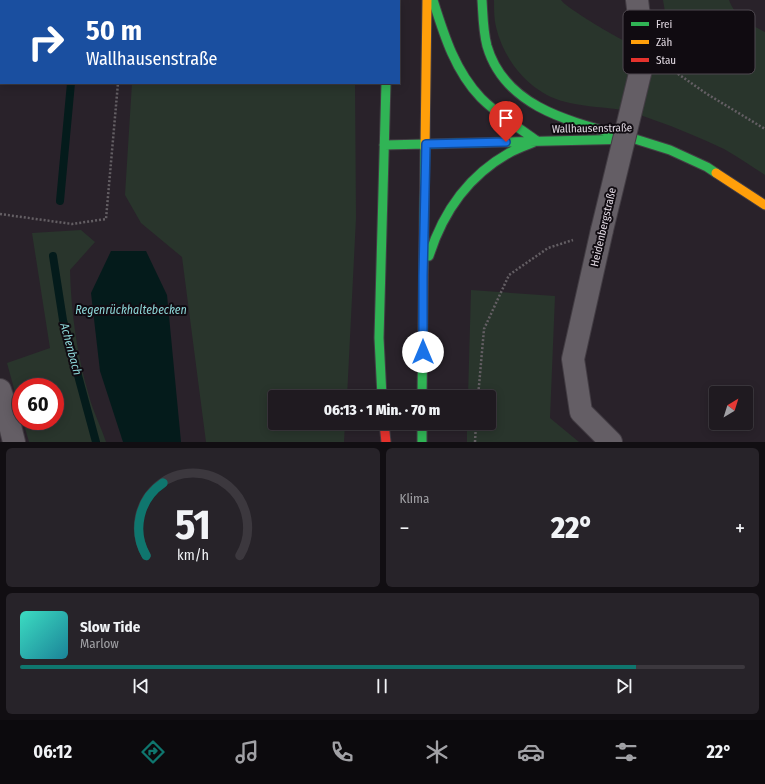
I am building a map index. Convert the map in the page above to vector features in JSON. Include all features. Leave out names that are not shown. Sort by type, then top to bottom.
[{"type":"main road","points":[[422,390],[427,0]]},
{"type":"main road","points":[[433,0],[458,68],[474,91],[497,112],[537,141]]},
{"type":"main road","points":[[482,0],[486,45],[499,73],[518,94],[542,109],[571,120],[635,139]]},
{"type":"main road","points":[[382,390],[379,338],[386,84]]},
{"type":"main road","name":"Wallhausenstraße","points":[[384,145],[635,139],[670,150],[707,167],[765,205]]},
{"type":"main road","points":[[423,276],[432,247],[444,218],[461,192],[483,170],[509,153],[537,141]]},
{"type":"main road","points":[[385,430],[386,442]]},
{"type":"main road","points":[[422,430],[422,442]]},
{"type":"street","name":"Heidenbergstraße","points":[[637,0],[638,10]]},
{"type":"street","name":"Heidenbergstraße","points":[[612,442],[581,412],[573,359],[639,74]]},
{"type":"street","points":[[0,390],[14,442]]},
{"type":"path","points":[[676,74],[765,129]]},
{"type":"path","points":[[0,214],[72,224],[106,219],[118,84]]},
{"type":"path","points":[[479,390],[484,329],[509,275],[548,248],[602,230]]},
{"type":"path","points":[[475,442],[476,430]]},
{"type":"shaded area","points":[[494,0],[561,0],[584,17],[623,39],[623,74],[755,74],[755,27],[765,32],[765,175],[724,149],[663,123],[622,110],[570,103],[544,93],[522,76],[506,54],[500,41],[494,17]]},
{"type":"shaded area","points":[[663,0],[729,0],[734,10],[665,10]]},
{"type":"shaded area","points":[[132,84],[355,84],[356,218],[347,390],[268,390],[268,430],[345,430],[344,442],[206,442],[182,257],[141,223],[125,195]]},
{"type":"shaded area","points":[[81,230],[95,242],[70,270],[73,318],[78,349],[85,381],[106,442],[29,442],[26,430],[64,430],[64,378],[12,378],[12,381],[7,363],[50,348],[32,233]]},
{"type":"shaded area","points":[[471,290],[555,296],[550,418],[579,442],[467,442],[467,430],[496,430],[496,390],[468,390]]},
{"type":"water","name":"Regenrückhaltebecken","points":[[111,251],[146,251],[167,295],[181,442],[123,442],[100,371],[91,293]]},
{"type":"waterway","name":"Achenbach","points":[[60,201],[71,84]]},
{"type":"waterway","name":"Achenbach","points":[[53,256],[63,320],[96,442]]},
{"type":"traffic: fast","points":[[433,0],[451,52],[464,76],[472,87],[494,110],[537,141]]},
{"type":"traffic: fast","points":[[482,0],[487,46],[496,68],[510,86],[527,100],[568,120],[635,139]]},
{"type":"traffic: fast","points":[[382,390],[379,338],[386,84]]},
{"type":"traffic: fast","points":[[426,144],[635,139],[670,150],[707,167],[716,173]]},
{"type":"traffic: fast","points":[[429,256],[450,210],[469,184],[494,162],[512,151],[537,141]]},
{"type":"traffic: fast","points":[[384,145],[426,144]]},
{"type":"traffic: fast","points":[[422,390],[425,148]]},
{"type":"traffic: fast","points":[[422,430],[422,442]]},
{"type":"traffic: slow","points":[[425,148],[427,0]]},
{"type":"traffic: slow","points":[[716,173],[765,205]]},
{"type":"traffic: jam","points":[[385,430],[386,442]]},
{"type":"route","points":[[423,352],[426,144],[506,142]]}]
